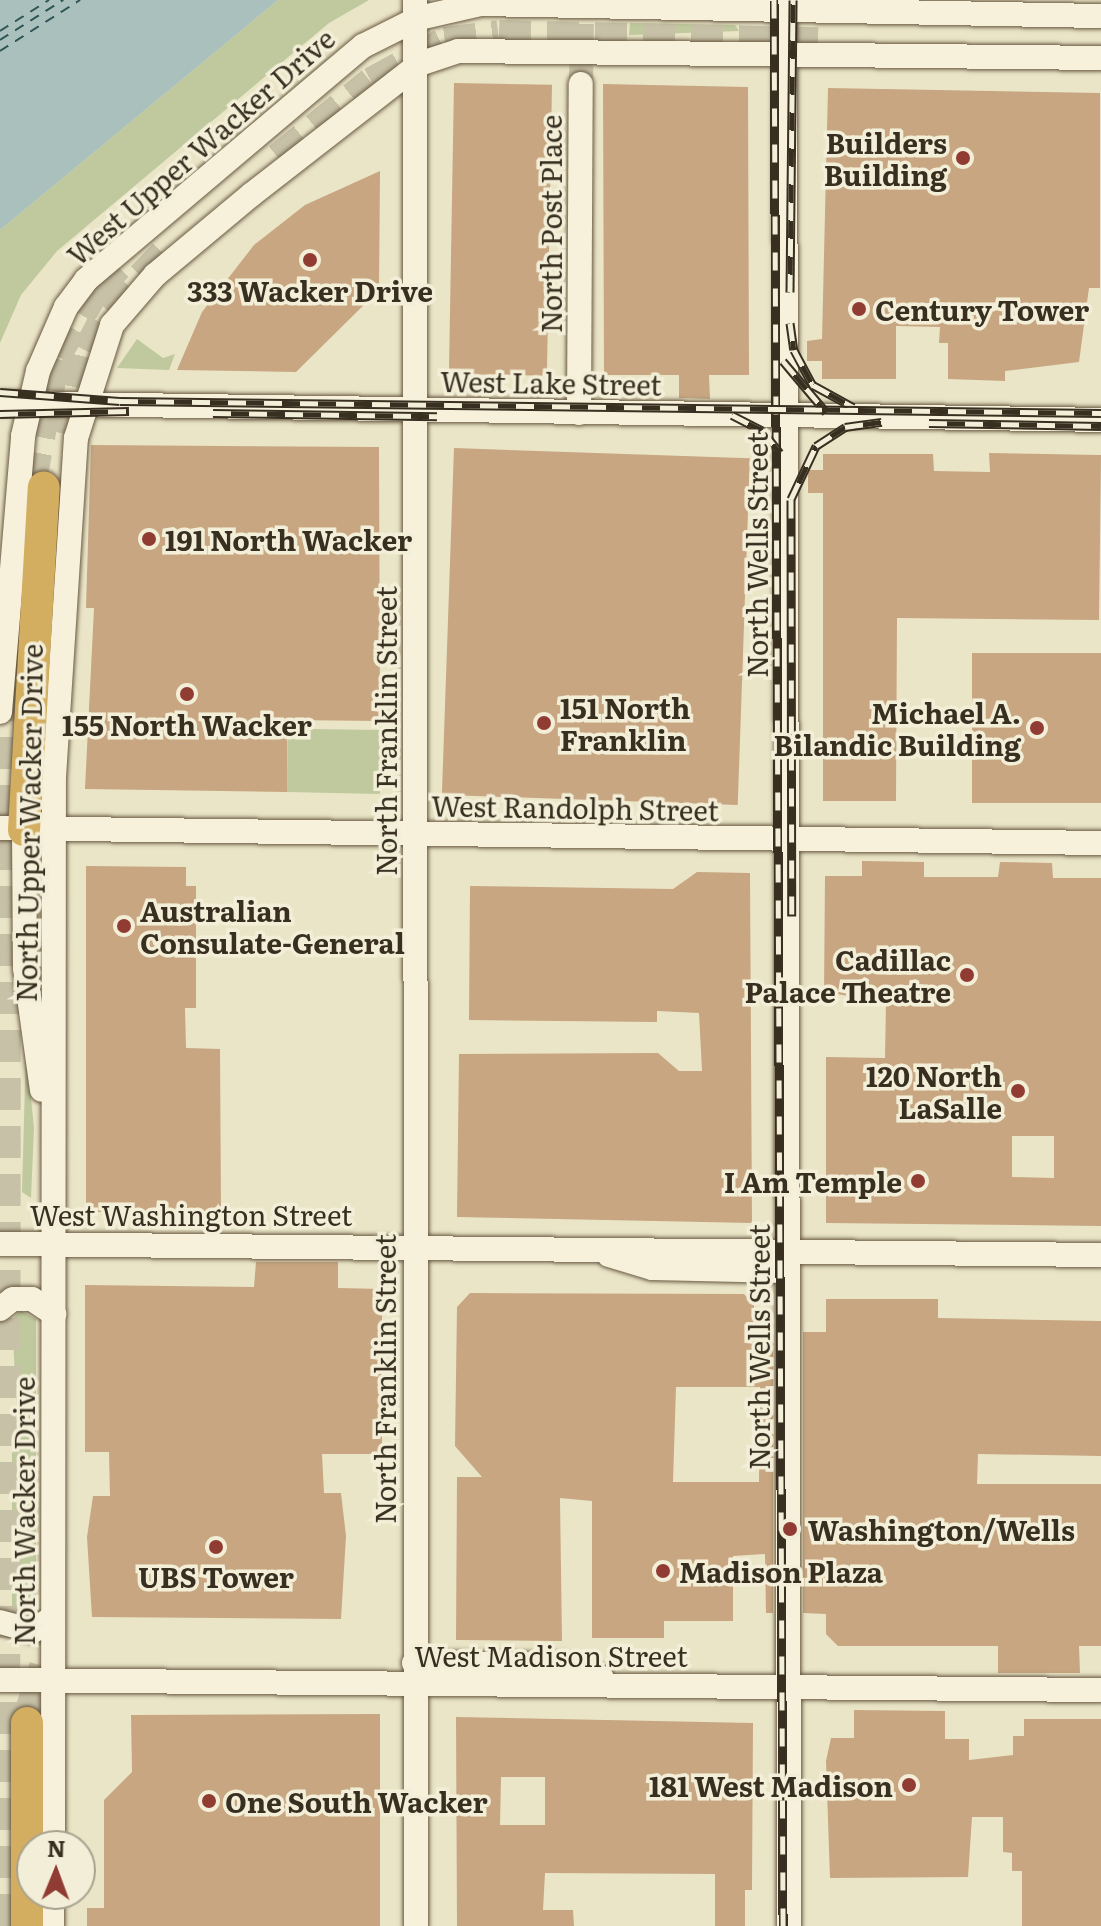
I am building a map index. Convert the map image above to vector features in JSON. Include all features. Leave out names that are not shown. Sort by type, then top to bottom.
[{"type":"highway","points":[[26,829],[44,488]]},
{"type":"highway","points":[[27,1723],[27,1926]]},
{"type":"main road","name":"West Upper Wacker Drive","points":[[29,404],[51,336],[86,280],[326,74],[417,9],[480,4],[785,5],[1101,16]]},
{"type":"main road","name":"North Wells Street","points":[[785,5],[789,1926]]},
{"type":"main road","name":"North Franklin Street","points":[[416,1926],[417,9]]},
{"type":"main road","points":[[82,404],[112,325],[155,275],[419,64],[489,47],[1101,58]]},
{"type":"main road","name":"North Post Place","points":[[579,413],[581,84]]},
{"type":"main road","name":"West Lake Street","points":[[0,403],[1101,420]]},
{"type":"main road","name":"North Upper Wacker Drive","points":[[0,712],[29,404]]},
{"type":"main road","name":"North Upper Wacker Drive","points":[[53,1244],[53,1173],[25,968],[26,829],[61,617],[82,404]]},
{"type":"main road","name":"West Randolph Street","points":[[26,829],[1101,843]]},
{"type":"main road","name":"West Washington Street","points":[[0,1244],[580,1247],[787,1261],[1101,1255]]},
{"type":"main road","name":"North Wacker Drive","points":[[53,1244],[53,1830]]},
{"type":"main road","points":[[0,1309],[13,1299],[32,1299],[54,1314]]},
{"type":"main road","points":[[0,1622],[33,1631],[53,1617]]},
{"type":"main road","name":"West Madison Street","points":[[0,1680],[54,1682],[414,1674],[619,1684],[1101,1690]]},
{"type":"green space","points":[[278,0],[369,0],[329,23],[57,251],[21,295],[0,343],[0,230]]},
{"type":"green space","points":[[630,23],[735,25],[739,31],[629,35]]},
{"type":"green space","points":[[137,339],[163,358],[175,354],[169,370],[117,368]]},
{"type":"green space","points":[[288,655],[306,655],[311,729],[380,730],[380,794],[287,792]]},
{"type":"green space","points":[[26,1048],[34,1128],[31,1198],[22,1192]]},
{"type":"green space","points":[[21,1311],[36,1319],[36,1610],[27,1619],[12,1609],[12,1448],[18,1437],[12,1319]]},
{"type":"water","points":[[0,0],[278,0],[0,230]]},
{"type":"building","points":[[454,83],[552,85],[547,376],[449,374]]},
{"type":"building","points":[[603,84],[748,87],[749,375],[709,375],[710,399],[679,398],[679,375],[604,375]]},
{"type":"building","points":[[828,88],[1100,93],[1100,288],[1089,288],[1079,362],[1005,371],[1005,381],[948,379],[948,343],[939,343],[940,327],[896,326],[896,379],[822,379],[822,361],[807,361],[807,341],[822,339]]},
{"type":"building","name":"333 Wacker Drive","points":[[380,171],[379,290],[296,372],[177,370],[202,312],[254,245],[305,205]]},
{"type":"building","points":[[91,445],[379,447],[380,721],[287,720],[287,792],[85,789],[94,608],[86,608]]},
{"type":"building","points":[[454,448],[750,458],[738,805],[442,795]]},
{"type":"building","points":[[989,453],[1101,455],[1099,620],[897,618],[896,801],[823,801],[823,493],[808,493],[808,470],[823,470],[823,454],[933,454],[934,471],[990,472]]},
{"type":"building","name":"Michael A. Bilandic Building","points":[[972,653],[1101,653],[1101,803],[972,803]]},
{"type":"building","points":[[862,861],[924,862],[924,877],[998,877],[1000,862],[1052,863],[1053,878],[1101,878],[1101,1226],[826,1223],[826,1057],[885,1058],[886,1002],[824,992],[825,876],[862,876]],"holes":[[[1012,1136],[1054,1136],[1054,1178],[1012,1177]]]},
{"type":"building","points":[[86,866],[186,867],[186,886],[196,886],[196,1008],[185,1008],[186,1048],[220,1049],[221,1211],[86,1212]]},
{"type":"building","points":[[697,872],[750,873],[752,1223],[457,1217],[459,1054],[658,1053],[679,1071],[702,1071],[699,1013],[657,1011],[657,1022],[469,1020],[470,886],[673,889]]},
{"type":"building","points":[[256,1262],[338,1262],[338,1288],[382,1289],[382,1454],[322,1454],[324,1493],[341,1493],[346,1536],[341,1619],[92,1617],[87,1537],[93,1496],[110,1496],[109,1452],[85,1452],[85,1285],[254,1287]]},
{"type":"building","points":[[470,1293],[744,1294],[754,1305],[754,1331],[773,1332],[773,1613],[766,1613],[765,1554],[733,1556],[733,1621],[664,1621],[664,1638],[592,1638],[592,1501],[560,1498],[562,1641],[456,1640],[457,1477],[482,1477],[455,1446],[457,1307]],"holes":[[[676,1387],[760,1387],[759,1482],[673,1482]]]},
{"type":"building","points":[[826,1299],[938,1299],[938,1318],[1101,1321],[1101,1456],[978,1454],[977,1484],[1101,1484],[1101,1646],[1079,1646],[1080,1673],[998,1673],[998,1646],[838,1646],[826,1634],[826,1614],[803,1613],[803,1332],[826,1332]]},
{"type":"building","points":[[854,1710],[945,1711],[945,1739],[969,1739],[969,1760],[1013,1755],[1013,1736],[1024,1736],[1024,1719],[1101,1719],[1101,1926],[1022,1926],[1022,1871],[1012,1871],[1012,1853],[1003,1852],[1003,1817],[972,1817],[968,1877],[830,1878],[826,1761],[831,1738],[854,1738]]},
{"type":"building","points":[[380,1714],[380,1926],[87,1926],[87,1910],[104,1908],[104,1800],[132,1772],[131,1715]]},
{"type":"building","points":[[456,1717],[753,1723],[752,1890],[745,1890],[745,1926],[715,1926],[715,1874],[545,1873],[543,1910],[573,1910],[574,1926],[457,1926]],"holes":[[[501,1777],[545,1777],[545,1825],[500,1825]]]},
{"type":"ferry route","points":[[0,31],[49,0]]},
{"type":"ferry route","points":[[0,40],[63,0]]},
{"type":"ferry route","points":[[0,51],[80,0]]},
{"type":"tunnel","points":[[581,84],[582,16]]},
{"type":"tunnel","points":[[279,159],[372,83],[445,43],[499,36],[818,43]]},
{"type":"tunnel","points":[[68,435],[88,352],[109,312],[172,247]]},
{"type":"tunnel","points":[[30,484],[55,355],[95,289],[128,254]]},
{"type":"tunnel","points":[[52,598],[61,501]]},
{"type":"tunnel","points":[[4,1926],[5,865],[14,673]]},
{"type":"tunnel","points":[[27,1723],[45,1667]]},
{"type":"railway","points":[[774,0],[783,1926]]},
{"type":"railway","points":[[790,292],[793,0]]},
{"type":"railway","points":[[790,323],[794,350],[813,385],[853,407]]},
{"type":"railway","points":[[783,361],[826,412]]},
{"type":"railway","points":[[0,392],[120,401],[1101,413]]},
{"type":"railway","points":[[0,414],[129,411]]},
{"type":"railway","points":[[213,413],[437,416]]},
{"type":"railway","points":[[732,415],[762,430],[780,453]]},
{"type":"railway","points":[[791,499],[816,446],[845,427],[882,422]]},
{"type":"railway","points":[[929,423],[1101,426]]},
{"type":"railway","points":[[791,500],[792,916]]},
{"type":"place","name":"Builders Building","points":[[963,158]]},
{"type":"place","name":"333 Wacker Drive","points":[[310,260]]},
{"type":"place","name":"Century Tower","points":[[859,309]]},
{"type":"place","name":"191 North Wacker","points":[[149,539]]},
{"type":"place","name":"155 North Wacker","points":[[187,694]]},
{"type":"place","name":"151 North Franklin","points":[[544,723]]},
{"type":"place","name":"Michael A. Bilandic Building","points":[[1037,728]]},
{"type":"place","name":"Australian Consulate-General","points":[[124,926]]},
{"type":"place","name":"Cadillac Palace Theatre","points":[[967,975]]},
{"type":"place","name":"120 North LaSalle","points":[[1018,1091]]},
{"type":"place","name":"I Am Temple","points":[[918,1181]]},
{"type":"place","name":"Washington/Wells","points":[[790,1529]]},
{"type":"place","name":"UBS Tower","points":[[216,1547]]},
{"type":"place","name":"Madison Plaza","points":[[663,1571]]},
{"type":"place","name":"181 West Madison","points":[[909,1785]]},
{"type":"place","name":"One South Wacker","points":[[209,1801]]}]
